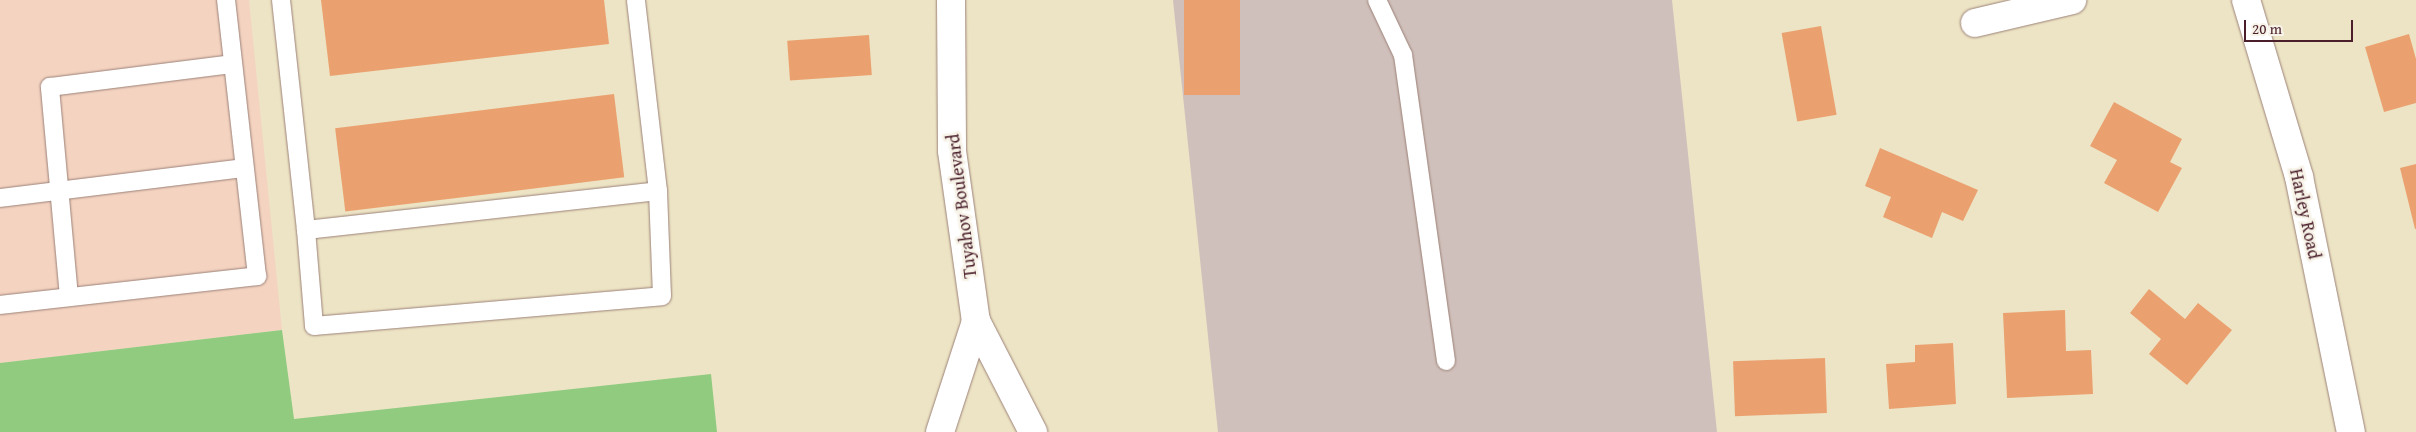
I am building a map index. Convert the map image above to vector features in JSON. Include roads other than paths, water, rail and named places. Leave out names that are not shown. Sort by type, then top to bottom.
[{"type":"street","name":"Tuyahov Boulevard","points":[[951,0],[952,151],[976,321],[1033,432]]},
{"type":"street","points":[[1975,22],[2072,0]]},
{"type":"street","name":"Harley Road","points":[[2246,0],[2299,177],[2351,432]]},
{"type":"street","name":"Tuyahov Boulevard","points":[[940,432],[976,321]]},
{"type":"lane","points":[[0,305],[257,276],[226,0]]},
{"type":"lane","points":[[280,0],[306,230],[314,326],[662,296],[658,192],[636,0]]},
{"type":"lane","points":[[1377,0],[1403,55],[1446,361]]},
{"type":"lane","points":[[69,297],[50,87],[233,64]]},
{"type":"lane","points":[[0,198],[244,168]]},
{"type":"lane","points":[[306,230],[658,192]]}]
